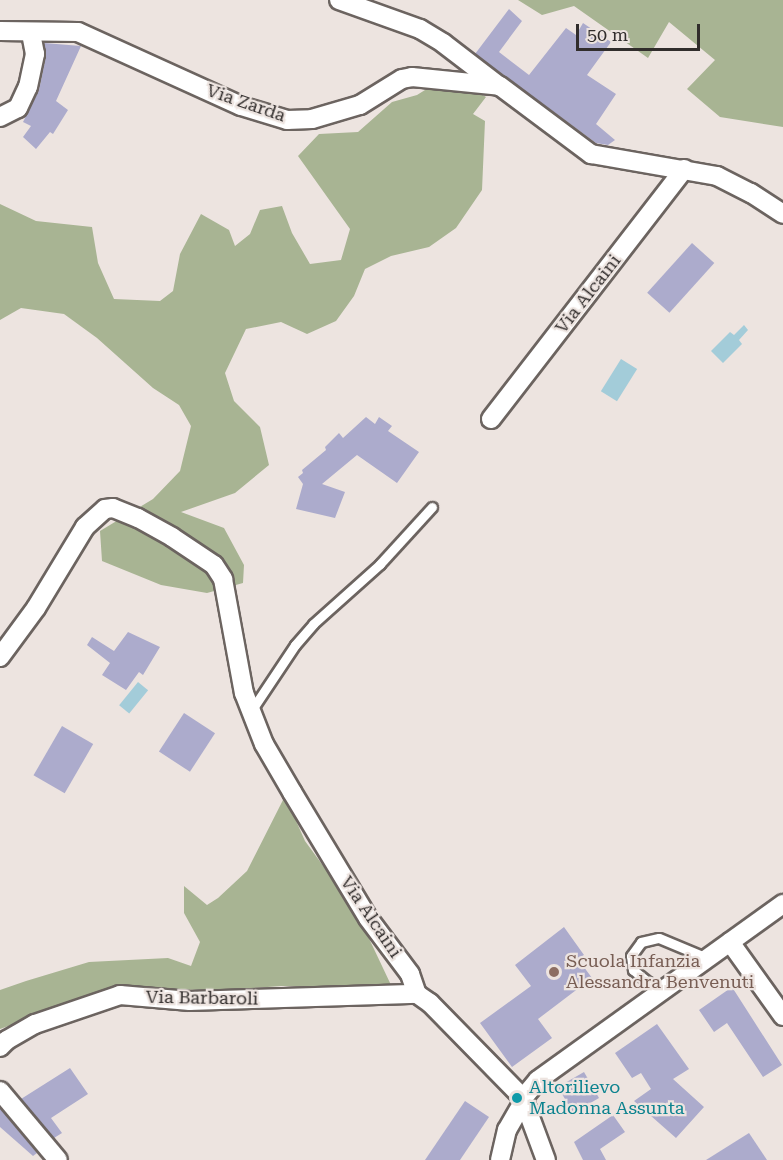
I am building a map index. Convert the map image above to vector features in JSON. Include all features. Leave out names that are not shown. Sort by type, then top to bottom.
[{"type":"street","points":[[339,0],[420,29],[443,43],[591,154],[717,176],[751,193],[783,214]]},
{"type":"street","name":"Via Zarda","points":[[0,31],[78,32],[242,106],[287,120],[312,119],[360,105],[402,80],[412,77],[500,86]]},
{"type":"street","points":[[0,117],[18,108],[27,87],[35,54],[31,33]]},
{"type":"street","name":"Via Alcaini","points":[[491,419],[684,169]]},
{"type":"street","name":"Via Alcaini","points":[[0,657],[36,608],[85,527],[105,509],[113,508],[172,537],[220,572],[244,693],[264,744],[368,918],[410,974],[417,994],[430,1003],[523,1100]]},
{"type":"street","points":[[500,1160],[507,1130],[537,1080],[783,904]]},
{"type":"street","points":[[730,942],[783,1016]]},
{"type":"street","name":"Via Barbaroli","points":[[0,1047],[7,1040],[35,1024],[120,995],[190,1001],[417,994]]},
{"type":"street","points":[[0,1091],[58,1160]]},
{"type":"street","points":[[523,1100],[546,1160]]},
{"type":"lane","points":[[251,711],[295,645],[313,624],[380,564],[432,507]]},
{"type":"lane","points":[[665,987],[648,982],[633,970],[631,956],[641,942],[659,938],[707,958]]},
{"type":"green space","points":[[518,0],[783,0],[783,127],[720,117],[687,89],[715,60],[669,22],[648,58],[574,6],[542,15]]},
{"type":"green space","points":[[449,75],[486,97],[473,114],[485,121],[482,190],[456,228],[429,247],[391,256],[365,269],[354,296],[336,321],[307,334],[281,322],[246,329],[225,373],[234,401],[260,427],[269,465],[235,493],[181,512],[224,528],[244,565],[243,583],[207,593],[161,585],[102,561],[100,531],[153,499],[180,471],[191,426],[179,405],[153,388],[97,338],[64,314],[21,308],[0,320],[0,204],[36,221],[92,227],[98,263],[114,299],[160,301],[173,291],[180,254],[201,214],[229,230],[235,246],[250,234],[260,210],[282,206],[292,233],[310,264],[341,260],[350,229],[298,156],[319,134],[358,132],[392,102],[417,95]]},
{"type":"green space","points":[[285,796],[305,841],[356,911],[391,985],[369,988],[281,986],[224,990],[111,989],[0,1029],[0,990],[26,981],[89,962],[168,958],[191,966],[200,942],[184,913],[184,886],[207,905],[218,898],[247,871]]},
{"type":"water","points":[[744,325],[748,330],[739,340],[742,344],[723,363],[711,351],[730,332],[734,335]]},
{"type":"water","points":[[621,359],[637,369],[617,401],[601,391]]},
{"type":"water","points":[[138,682],[148,690],[129,713],[119,705]]},
{"type":"building","points":[[509,9],[522,21],[499,52],[529,75],[566,28],[576,35],[583,23],[611,42],[587,75],[616,94],[596,124],[615,140],[608,145],[596,143],[475,54]]},
{"type":"building","points":[[44,43],[81,46],[56,101],[68,110],[53,134],[50,132],[36,149],[23,137],[31,126],[23,122],[39,90],[46,56]]},
{"type":"building","points":[[692,243],[714,263],[669,313],[647,293]]},
{"type":"building","points":[[366,417],[375,424],[379,417],[392,426],[388,431],[419,452],[397,483],[357,455],[322,484],[345,492],[335,518],[296,509],[303,484],[298,477],[303,473],[302,470],[326,450],[325,447],[339,433],[343,438]]},
{"type":"building","points":[[128,632],[160,647],[143,675],[139,672],[126,690],[102,675],[110,663],[87,645],[92,637],[114,651]]},
{"type":"building","points":[[184,713],[215,733],[190,772],[159,752]]},
{"type":"building","points":[[62,726],[93,744],[65,793],[34,775]]},
{"type":"building","points":[[564,927],[584,955],[578,959],[592,978],[538,1019],[552,1038],[512,1067],[480,1023],[531,986],[515,965]]},
{"type":"building","points":[[732,987],[782,1065],[763,1077],[727,1023],[714,1032],[699,1010]]},
{"type":"building","points":[[657,1024],[689,1069],[673,1079],[704,1107],[676,1138],[634,1101],[651,1089],[641,1073],[632,1078],[615,1053]]},
{"type":"building","points":[[70,1068],[88,1094],[51,1118],[62,1133],[54,1138],[21,1099]]},
{"type":"building","points":[[584,1072],[599,1098],[573,1113],[558,1087]]},
{"type":"building","points":[[465,1101],[489,1117],[460,1160],[425,1160]]},
{"type":"building","points":[[0,1108],[37,1153],[33,1156],[0,1127]]},
{"type":"building","points":[[613,1115],[625,1132],[600,1149],[606,1160],[583,1160],[574,1142]]},
{"type":"building","points":[[749,1133],[767,1160],[706,1160]]},
{"type":"place","name":"Scuola Infanzia Alessandra Benvenuti","points":[[554,972]]},
{"type":"place","name":"Altorilievo Madonna Assunta","points":[[517,1098]]}]
